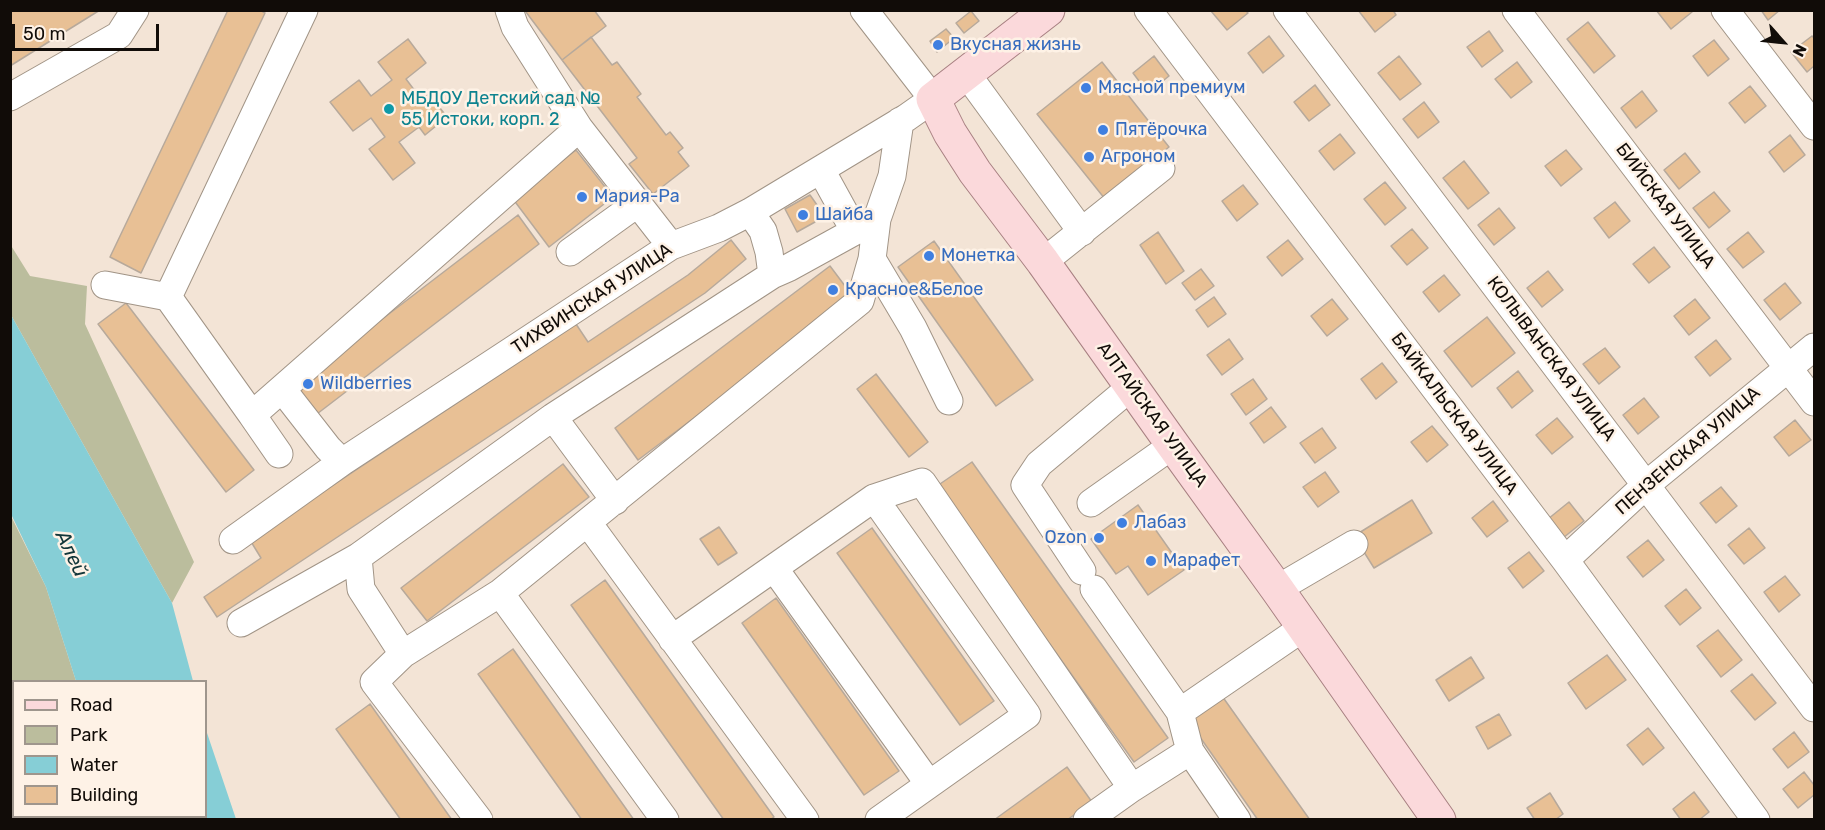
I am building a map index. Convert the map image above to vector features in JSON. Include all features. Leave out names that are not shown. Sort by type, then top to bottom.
[{"type":"main road","name":"ТИХВИНСКАЯ УЛИЦА","points":[[933,99],[1048,10]]},
{"type":"main road","name":"АЛТАЙСКАЯ УЛИЦА","points":[[933,99],[950,133],[975,172],[1043,262],[1439,819]]},
{"type":"street","points":[[10,97],[119,35],[135,10]]},
{"type":"street","points":[[168,297],[304,10]]},
{"type":"street","points":[[509,10],[515,27],[579,128],[671,246]]},
{"type":"street","name":"АЛТАЙСКАЯ УЛИЦА","points":[[864,10],[933,99]]},
{"type":"street","name":"БАЙКАЛЬСКАЯ УЛИЦА","points":[[1148,10],[1565,560],[1756,819]]},
{"type":"street","name":"КОЛЫВАНСКАЯ УЛИЦА","points":[[1287,10],[1815,708]]},
{"type":"street","name":"БИЙСКАЯ УЛИЦА","points":[[1516,10],[1815,402]]},
{"type":"street","points":[[1725,10],[1815,126]]},
{"type":"street","points":[[966,73],[1082,232]]},
{"type":"street","name":"ТИХВИНСКАЯ УЛИЦА","points":[[233,540],[342,462],[671,246],[719,228],[750,212],[933,99]]},
{"type":"street","points":[[242,623],[358,557],[554,417],[772,275],[866,224],[892,176],[900,121]]},
{"type":"street","points":[[252,415],[579,128]]},
{"type":"street","points":[[1043,262],[1161,168]]},
{"type":"street","points":[[821,170],[866,224],[872,259],[913,328],[949,401]]},
{"type":"street","points":[[570,252],[638,203]]},
{"type":"street","points":[[750,212],[763,231],[772,275]]},
{"type":"street","points":[[479,819],[374,682],[404,654],[500,593],[860,301],[872,259]]},
{"type":"street","points":[[105,285],[168,297],[279,454]]},
{"type":"street","name":"ПЕНЗЕНСКАЯ УЛИЦА","points":[[1565,560],[1646,485],[1815,347]]},
{"type":"street","points":[[1131,387],[1039,464],[1024,485],[1180,712],[1190,751],[1237,819]]},
{"type":"street","points":[[282,389],[328,448],[342,462]]},
{"type":"street","points":[[554,417],[615,501]]},
{"type":"street","points":[[1091,503],[1173,445]]},
{"type":"street","points":[[672,639],[874,498],[922,482],[1132,788]]},
{"type":"street","points":[[874,498],[1027,715],[879,819]]},
{"type":"street","points":[[588,523],[805,819]]},
{"type":"street","points":[[1277,589],[1354,544]]},
{"type":"street","points":[[358,557],[361,589],[404,654]]},
{"type":"street","points":[[774,568],[929,784]]},
{"type":"street","points":[[500,593],[665,819]]},
{"type":"street","points":[[1180,712],[1304,627]]},
{"type":"street","points":[[1088,819],[1190,751]]},
{"type":"green space","points":[[10,244],[30,276],[87,286],[85,324],[194,562],[172,603],[11,315]]},
{"type":"green space","points":[[10,514],[46,587],[76,680],[12,680],[12,818],[121,819],[11,819]]},
{"type":"water","name":"Алей","points":[[11,315],[172,603],[193,680],[76,680],[46,587],[11,514]]},
{"type":"water","points":[[207,733],[236,819],[121,819],[207,818]]},
{"type":"building","points":[[10,10],[100,10],[10,66]]},
{"type":"building","points":[[228,10],[260,10],[265,13],[141,273],[110,257]]},
{"type":"building","points":[[528,10],[594,10],[606,26],[562,60],[526,12]]},
{"type":"building","points":[[1245,10],[1248,13],[1227,30],[1211,11]]},
{"type":"building","points":[[1358,10],[1393,10],[1396,15],[1375,32]]},
{"type":"building","points":[[1656,10],[1690,10],[1692,12],[1671,29]]},
{"type":"building","points":[[1761,10],[1780,10],[1768,20]]},
{"type":"building","points":[[971,11],[979,21],[964,33],[956,23]]},
{"type":"building","points":[[1588,22],[1615,56],[1594,73],[1567,39]]},
{"type":"building","points":[[946,29],[954,38],[937,52],[930,41]]},
{"type":"building","points":[[1489,31],[1503,51],[1482,67],[1467,47]]},
{"type":"building","points":[[1269,36],[1284,56],[1263,73],[1248,53]]},
{"type":"building","points":[[1812,36],[1814,38],[1814,66],[1807,72],[1791,52]]},
{"type":"building","points":[[591,37],[612,65],[617,62],[641,94],[637,97],[666,135],[670,132],[683,148],[678,152],[689,166],[653,194],[629,164],[637,158],[562,60]]},
{"type":"building","name":"МБДОУ Детский сад № 55 Истоки, корп. 2","points":[[408,39],[426,63],[406,79],[421,99],[429,94],[447,117],[425,135],[419,127],[399,142],[415,163],[393,180],[369,149],[385,137],[371,118],[353,131],[330,102],[359,80],[371,96],[392,80],[378,62]]},
{"type":"building","points":[[1714,40],[1729,59],[1708,76],[1693,56]]},
{"type":"building","points":[[1154,56],[1169,76],[1148,93],[1133,73]]},
{"type":"building","points":[[1399,56],[1421,84],[1400,100],[1378,73]]},
{"type":"building","name":"Пятёрочка","points":[[1102,62],[1169,147],[1105,199],[1037,114]]},
{"type":"building","points":[[1517,62],[1532,82],[1511,98],[1495,79]]},
{"type":"building","points":[[1315,85],[1330,105],[1309,121],[1294,102]]},
{"type":"building","points":[[1750,86],[1766,106],[1745,123],[1729,103]]},
{"type":"building","points":[[1642,91],[1657,111],[1636,128],[1621,108]]},
{"type":"building","points":[[1424,102],[1439,122],[1418,138],[1403,119]]},
{"type":"building","points":[[1340,134],[1355,153],[1334,170],[1319,151]]},
{"type":"building","points":[[1790,135],[1805,155],[1784,172],[1769,152]]},
{"type":"building","points":[[576,150],[613,197],[549,247],[513,199]]},
{"type":"building","points":[[1566,150],[1582,169],[1561,186],[1545,166]]},
{"type":"building","points":[[1685,153],[1700,172],[1679,189],[1664,170]]},
{"type":"building","points":[[1464,161],[1489,193],[1468,209],[1443,178]]},
{"type":"building","points":[[1385,182],[1406,208],[1385,225],[1364,199]]},
{"type":"building","points":[[1243,185],[1258,204],[1237,221],[1222,201]]},
{"type":"building","points":[[1714,192],[1730,211],[1709,228],[1693,208]]},
{"type":"building","name":"Шайба","points":[[810,195],[819,213],[815,222],[797,232],[785,209]]},
{"type":"building","points":[[1615,202],[1630,221],[1609,238],[1594,218]]},
{"type":"building","points":[[1499,208],[1515,228],[1494,245],[1478,225]]},
{"type":"building","points":[[518,215],[539,244],[313,417],[291,389]]},
{"type":"building","points":[[1412,229],[1428,248],[1407,265],[1391,246]]},
{"type":"building","points":[[1158,232],[1184,271],[1166,284],[1140,245]]},
{"type":"building","points":[[1748,232],[1764,252],[1743,268],[1727,249]]},
{"type":"building","points":[[731,240],[746,259],[705,293],[217,617],[204,597],[261,558],[250,540],[576,324],[588,342],[688,275]]},
{"type":"building","points":[[1288,240],[1303,259],[1282,276],[1267,257]]},
{"type":"building","points":[[934,241],[1033,380],[996,406],[898,267]]},
{"type":"building","points":[[1654,247],[1670,267],[1649,283],[1633,264]]},
{"type":"building","points":[[830,266],[854,298],[638,460],[615,428]]},
{"type":"building","points":[[1201,269],[1214,286],[1195,300],[1182,283]]},
{"type":"building","points":[[1548,271],[1563,290],[1542,307],[1527,288]]},
{"type":"building","points":[[1444,275],[1460,295],[1439,312],[1423,292]]},
{"type":"building","points":[[1785,283],[1801,303],[1780,320],[1764,300]]},
{"type":"building","points":[[1214,297],[1226,314],[1208,327],[1196,310]]},
{"type":"building","points":[[1332,299],[1348,319],[1327,336],[1311,316]]},
{"type":"building","points":[[1695,299],[1710,318],[1689,335],[1674,316]]},
{"type":"building","points":[[126,303],[254,470],[226,492],[98,324]]},
{"type":"building","points":[[1487,317],[1515,353],[1472,387],[1444,351]]},
{"type":"building","points":[[1229,339],[1243,359],[1222,375],[1207,355]]},
{"type":"building","points":[[1716,340],[1731,359],[1710,376],[1695,357]]},
{"type":"building","points":[[1605,348],[1620,367],[1599,384],[1583,364]]},
{"type":"building","points":[[1382,363],[1397,382],[1376,399],[1361,379]]},
{"type":"building","points":[[1518,371],[1533,391],[1512,408],[1497,388]]},
{"type":"building","points":[[876,374],[928,442],[909,457],[857,389]]},
{"type":"building","points":[[1253,379],[1267,399],[1246,415],[1231,394]]},
{"type":"building","points":[[1644,398],[1659,417],[1638,434],[1623,415]]},
{"type":"building","points":[[1271,407],[1286,427],[1264,443],[1250,423]]},
{"type":"building","points":[[1557,418],[1573,437],[1552,454],[1536,435]]},
{"type":"building","points":[[1795,420],[1811,440],[1789,456],[1774,437]]},
{"type":"building","points":[[1432,426],[1448,445],[1427,462],[1411,442]]},
{"type":"building","points":[[1322,428],[1336,448],[1315,463],[1300,443]]},
{"type":"building","points":[[972,462],[1168,738],[1134,762],[937,486]]},
{"type":"building","points":[[563,464],[589,497],[427,621],[401,588]]},
{"type":"building","points":[[1325,472],[1339,492],[1318,507],[1303,487]]},
{"type":"building","points":[[1721,487],[1737,506],[1716,523],[1700,503]]},
{"type":"building","points":[[1412,500],[1432,533],[1374,568],[1354,536]]},
{"type":"building","points":[[1493,501],[1508,521],[1487,537],[1472,518]]},
{"type":"building","points":[[1569,502],[1584,521],[1563,538],[1548,519]]},
{"type":"building","points":[[1138,505],[1184,570],[1148,595],[1128,566],[1116,574],[1091,539]]},
{"type":"building","points":[[719,527],[737,553],[718,565],[700,539]]},
{"type":"building","points":[[872,528],[994,701],[960,725],[837,553]]},
{"type":"building","points":[[1749,528],[1765,548],[1744,564],[1728,545]]},
{"type":"building","points":[[1648,540],[1664,560],[1643,577],[1627,557]]},
{"type":"building","points":[[1529,552],[1544,571],[1523,588],[1508,568]]},
{"type":"building","points":[[1785,576],[1800,595],[1779,612],[1764,592]]},
{"type":"building","points":[[605,580],[774,817],[770,820],[724,820],[571,605]]},
{"type":"building","points":[[1686,589],[1701,608],[1680,625],[1665,606]]},
{"type":"building","points":[[776,598],[899,771],[864,795],[742,623]]},
{"type":"building","points":[[1718,630],[1742,660],[1721,677],[1697,646]]},
{"type":"building","points":[[513,649],[634,820],[582,820],[478,674]]},
{"type":"building","points":[[1607,655],[1626,680],[1586,709],[1568,683]]},
{"type":"building","points":[[1471,657],[1484,678],[1449,701],[1436,680]]},
{"type":"building","points":[[1752,674],[1776,703],[1755,720],[1731,691]]},
{"type":"building","points":[[1222,696],[1310,820],[1258,820],[1188,720]]},
{"type":"building","points":[[370,704],[452,820],[401,820],[336,729]]},
{"type":"building","points":[[1499,714],[1511,735],[1488,749],[1476,727]]},
{"type":"building","points":[[1648,728],[1664,748],[1643,765],[1627,745]]},
{"type":"building","points":[[1794,732],[1809,752],[1788,768],[1773,749]]},
{"type":"building","points":[[1067,767],[1092,802],[1067,820],[994,820]]},
{"type":"building","points":[[1804,772],[1814,785],[1814,795],[1798,808],[1783,789]]},
{"type":"building","points":[[1694,792],[1709,812],[1699,820],[1681,820],[1673,809]]},
{"type":"building","points":[[1550,793],[1563,814],[1555,820],[1535,820],[1527,808]]},
{"type":"place","name":"Вкусная жизнь","points":[[938,45]]},
{"type":"place","name":"Мясной премиум","points":[[1086,88]]},
{"type":"place","name":"МБДОУ Детский сад № 55 Истоки, корп. 2","points":[[389,109]]},
{"type":"place","name":"Пятёрочка","points":[[1103,130]]},
{"type":"place","name":"Агроном","points":[[1089,157]]},
{"type":"place","name":"Мария-Ра","points":[[582,197]]},
{"type":"place","name":"Шайба","points":[[803,215]]},
{"type":"place","name":"Монетка","points":[[929,256]]},
{"type":"place","name":"Красное&Белое","points":[[833,290]]},
{"type":"place","name":"Wildberries","points":[[308,384]]},
{"type":"place","name":"Лабаз","points":[[1122,523]]},
{"type":"place","name":"Ozon","points":[[1099,538]]},
{"type":"place","name":"Марафет","points":[[1151,561]]}]
